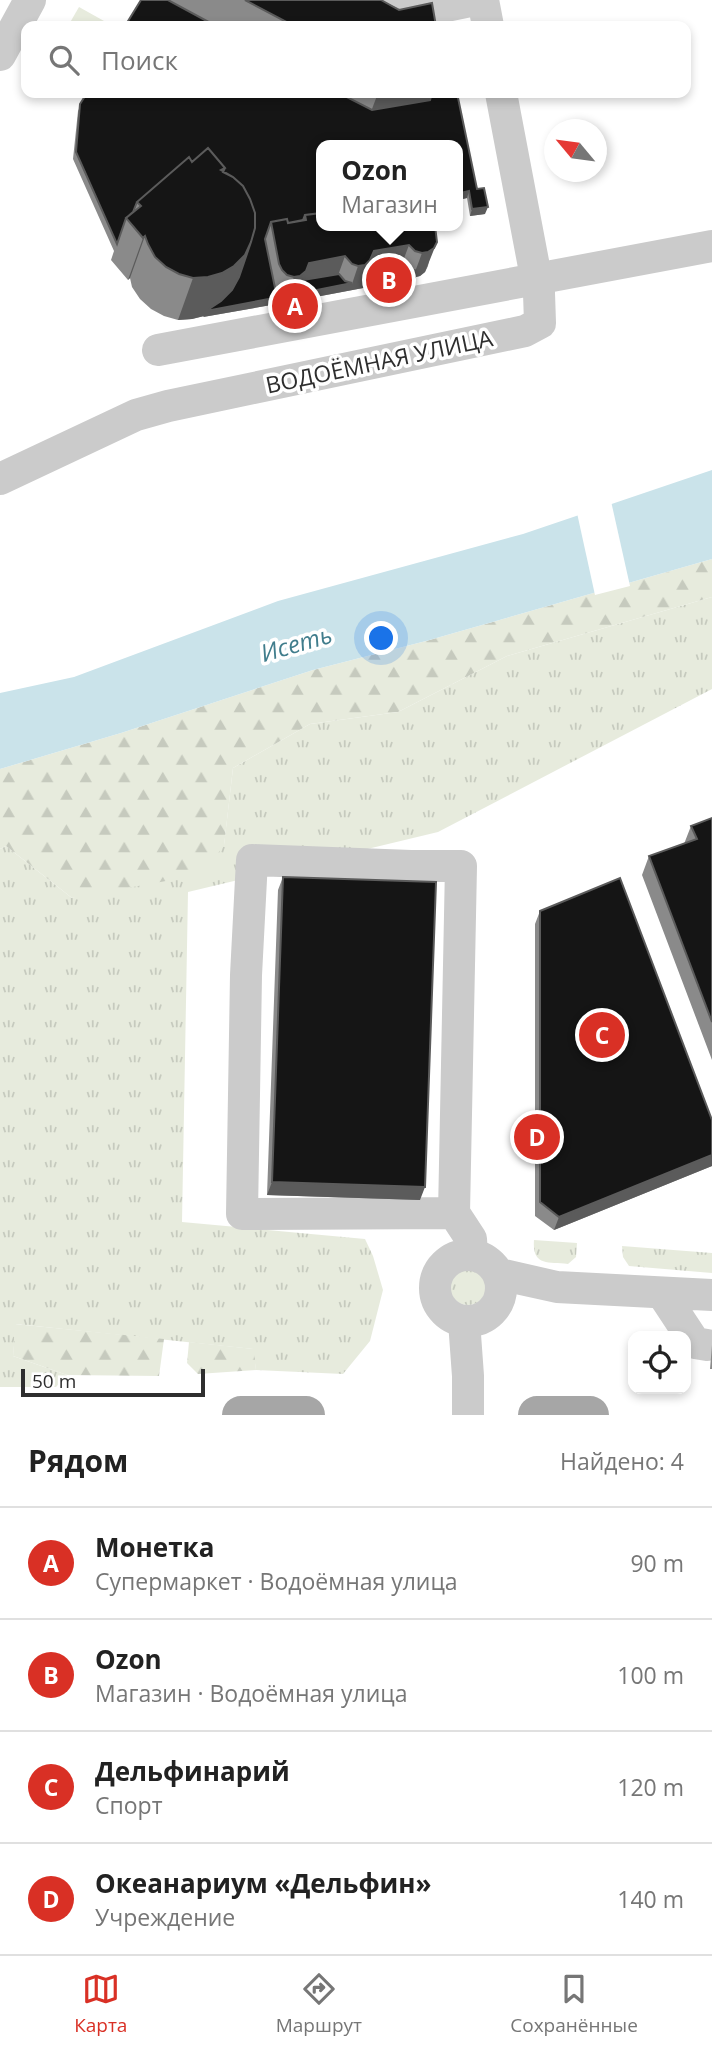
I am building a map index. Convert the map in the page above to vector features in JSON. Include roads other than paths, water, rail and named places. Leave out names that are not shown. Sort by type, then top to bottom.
[{"type":"main road","points":[[241,1415],[306,1415]]},
{"type":"main road","points":[[537,1415],[590,1415]]},
{"type":"street","points":[[0,55],[30,0]]},
{"type":"street","points":[[388,0],[412,13],[475,0]]},
{"type":"street","points":[[483,0],[487,21]]},
{"type":"street","name":"ВОДОЁМНАЯ УЛИЦА","points":[[0,479],[136,415],[525,331],[540,323],[536,279],[502,98]]},
{"type":"street","points":[[158,350],[712,246]]},
{"type":"street","points":[[454,1213],[242,1214],[246,975],[252,860],[460,866],[454,1213],[471,1239],[471,1255]]},
{"type":"street","points":[[471,1255],[489,1261],[499,1274],[502,1291],[495,1308],[481,1318],[464,1321],[449,1315],[438,1301],[435,1284],[442,1268],[455,1257],[471,1255]]},
{"type":"street","points":[[499,1274],[557,1287],[712,1295]]},
{"type":"street","points":[[662,1293],[695,1343],[708,1345]]},
{"type":"street","points":[[464,1321],[468,1415]]},
{"type":"water","name":"Исеть","points":[[712,470],[712,559],[426,641],[313,670],[121,733],[0,769],[0,693],[74,677],[278,601],[523,534]]},
{"type":"place","name":"Ozon","points":[[389,280]]},
{"type":"place","name":"Монетка","points":[[295,306]]},
{"type":"place","name":"Дельфинарий","points":[[602,1035]]},
{"type":"place","name":"Океанариум «Дельфин»","points":[[537,1137]]}]
